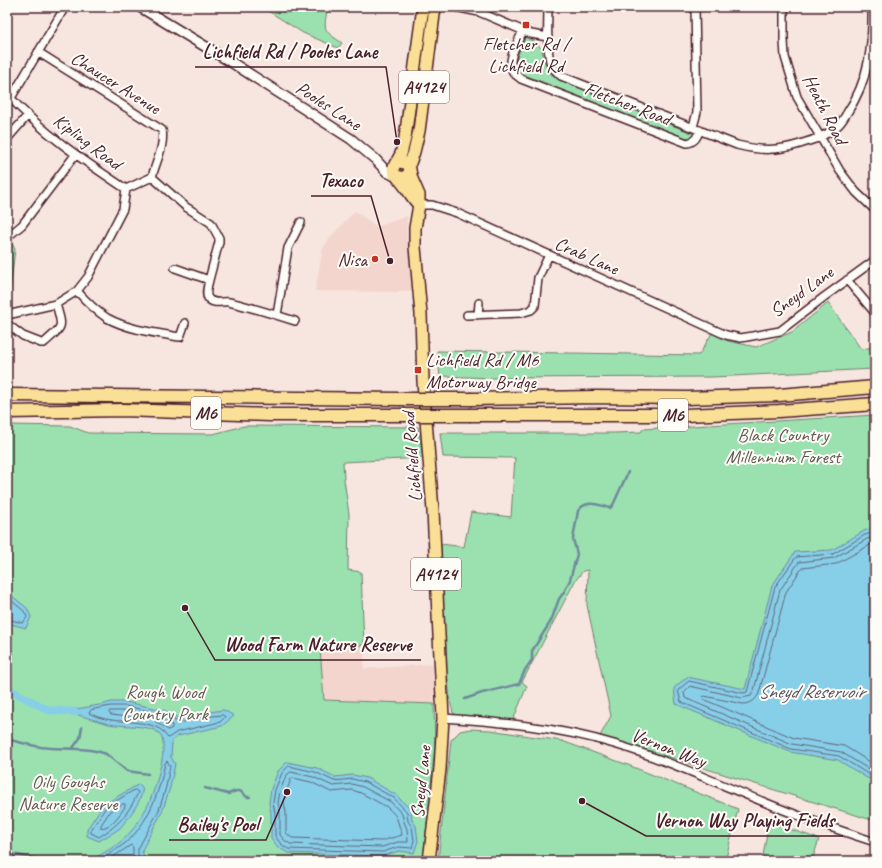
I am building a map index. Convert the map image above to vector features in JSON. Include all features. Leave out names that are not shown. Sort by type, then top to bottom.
[{"type":"highway","name":"M6","points":[[7,395],[400,399],[596,397],[687,398],[779,395],[875,387]]},
{"type":"highway","name":"M6","points":[[7,412],[123,410],[270,415],[693,414],[779,411],[875,404]]},
{"type":"main road","name":"A4124","points":[[396,164],[401,154],[405,138],[423,7]]},
{"type":"main road","name":"A4124","points":[[410,168],[419,131],[435,7]]},
{"type":"main road","points":[[397,177],[406,177],[410,173],[410,168],[405,162],[399,162],[396,164],[393,171],[397,177],[406,186],[411,198],[419,205]]},
{"type":"main road","name":"Lichfield Road","points":[[410,168],[419,195],[419,205],[415,228],[415,247],[421,314],[423,380],[433,511],[443,712]]},
{"type":"main road","name":"Sneyd Lane","points":[[429,861],[440,769],[443,712]]},
{"type":"street","points":[[9,96],[65,7]]},
{"type":"street","name":"Pooles Lane","points":[[140,7],[231,62],[351,139],[375,159],[387,172],[397,177]]},
{"type":"street","points":[[455,7],[479,12],[531,34],[548,37]]},
{"type":"street","name":"Fletcher Road","points":[[548,7],[550,63],[561,76],[737,145],[757,149],[777,150],[821,137],[840,124],[862,86],[870,56],[873,28],[872,7]]},
{"type":"street","points":[[695,7],[696,129]]},
{"type":"street","name":"Heath Road","points":[[784,7],[785,57],[798,97],[840,171],[856,192],[875,210]]},
{"type":"street","name":"Fletcher Road","points":[[523,31],[513,55],[512,65],[514,73],[521,78],[687,144],[696,138],[696,129]]},
{"type":"street","name":"Chaucer Avenue","points":[[38,52],[162,130],[162,143],[152,177]]},
{"type":"street","name":"Kipling Road","points":[[9,96],[28,115],[75,155],[126,189],[136,183],[152,177]]},
{"type":"street","points":[[7,139],[28,115]]},
{"type":"street","points":[[11,234],[22,225],[75,155]]},
{"type":"street","name":"Pooles Lane","points":[[375,159],[396,164]]},
{"type":"street","points":[[152,177],[186,207],[211,223],[216,231],[219,242],[209,280],[208,298],[213,302],[225,302],[246,306],[295,321]]},
{"type":"street","points":[[7,315],[56,304],[77,291],[88,277],[123,209],[126,189]]},
{"type":"street","name":"Crab Lane","points":[[419,205],[432,206],[457,213],[726,335],[741,338]]},
{"type":"street","points":[[277,315],[288,248],[301,222]]},
{"type":"street","points":[[467,315],[521,314],[531,310],[535,306],[538,278],[549,255]]},
{"type":"street","name":"Sneyd Lane","points":[[741,338],[780,331],[875,260]]},
{"type":"street","points":[[176,268],[209,280]]},
{"type":"street","points":[[847,280],[875,313]]},
{"type":"street","points":[[77,291],[92,307],[107,318],[121,324],[148,332],[180,337],[185,323]]},
{"type":"street","points":[[478,315],[479,303]]},
{"type":"street","points":[[7,324],[23,336],[44,343],[60,328],[61,324],[56,304]]},
{"type":"street","name":"Vernon Way","points":[[443,712],[545,727],[613,743],[663,760],[818,823],[875,842]]},
{"type":"shaded area","points":[[355,211],[377,227],[407,216],[407,235],[414,292],[315,291],[323,248],[333,234]]},
{"type":"shaded area","points":[[364,645],[364,669],[433,664],[434,704],[324,700],[320,648]]},
{"type":"green space","points":[[262,7],[332,7],[327,11],[325,23],[326,27],[332,36],[342,43],[338,48],[303,33]]},
{"type":"green space","points":[[525,37],[537,43],[542,50],[549,72],[556,78],[694,134],[690,138],[681,138],[519,73],[516,68],[517,57]]},
{"type":"green space","points":[[7,235],[15,249],[8,309],[7,309]]},
{"type":"green space","points":[[828,303],[861,349],[875,347],[875,369],[712,377],[493,378],[440,376],[437,351],[699,355],[712,333],[728,341],[756,347],[792,332]]},
{"type":"green space","name":"Black Country Millennium Forest","points":[[875,415],[875,821],[600,736],[611,716],[587,605],[588,570],[583,571],[575,581],[522,682],[527,686],[513,720],[462,717],[453,713],[450,700],[441,619],[441,544],[464,547],[471,512],[511,517],[515,458],[443,457],[440,433],[641,432],[643,429]]},
{"type":"green space","name":"Rough Wood Country Park","points":[[7,425],[70,426],[88,433],[213,434],[244,426],[418,427],[423,458],[343,462],[349,514],[348,570],[361,572],[364,645],[320,648],[324,700],[434,704],[435,746],[423,861],[299,861],[287,859],[286,861],[7,861]]},
{"type":"green space","points":[[470,729],[490,730],[562,741],[628,765],[738,809],[726,858],[730,861],[438,861],[451,740],[460,731]]},
{"type":"green space","points":[[769,822],[819,839],[812,861],[762,861]]},
{"type":"water","name":"Sneyd Reservoir","points":[[875,527],[875,780],[867,778],[838,760],[790,752],[676,704],[674,688],[687,677],[745,689],[772,586],[795,552],[832,550],[864,531]]},
{"type":"water","points":[[7,592],[27,608],[31,617],[26,628],[7,623]]},
{"type":"water","points":[[111,702],[126,702],[164,710],[180,719],[200,713],[224,710],[234,716],[222,726],[178,736],[172,741],[171,757],[175,764],[170,788],[162,812],[142,850],[144,858],[151,861],[89,861],[119,843],[136,825],[149,803],[158,778],[162,756],[162,738],[159,733],[154,730],[142,727],[109,724],[65,711]]},
{"type":"water","points":[[287,762],[317,768],[335,777],[353,775],[367,778],[396,795],[411,810],[412,820],[416,826],[418,841],[414,853],[399,851],[383,856],[288,853],[278,847],[271,838],[271,813],[269,803],[271,789],[278,771]]},
{"type":"water","points":[[139,784],[142,787],[141,796],[135,808],[120,828],[99,841],[87,836],[87,829],[103,805]]},
{"type":"waterway","points":[[465,699],[482,693],[519,684],[525,670],[532,660],[532,651],[551,621],[559,599],[570,580],[577,554],[573,539],[578,511],[581,507],[589,504],[597,504],[610,508],[613,505],[628,472]]},
{"type":"waterway","points":[[7,688],[48,710],[75,712]]},
{"type":"waterway","points":[[73,748],[80,738],[82,727]]},
{"type":"waterway","points":[[7,739],[41,747],[90,750],[106,754],[127,771],[148,774]]},
{"type":"waterway","points":[[205,788],[228,794],[240,791],[247,797],[250,797]]},
{"type":"waterway","points":[[7,853],[48,861]]},
{"type":"place","name":"Fletcher Rd / Lichfield Rd","points":[[526,25]]},
{"type":"place","name":"Lichfield Rd / Pooles Lane","points":[[397,142]]},
{"type":"place","name":"Nisa","points":[[375,259]]},
{"type":"place","name":"Texaco","points":[[390,261]]},
{"type":"place","name":"Lichfield Rd / M6 Motorway Bridge","points":[[418,370]]},
{"type":"place","name":"Wood Farm Nature Reserve","points":[[185,608]]},
{"type":"place","name":"Bailey's Pool","points":[[287,792]]},
{"type":"place","name":"Vernon Way Playing Fields","points":[[582,801]]},
{"type":"park label","name":"Oily Goughs Nature Reserve","points":[[68,792]]}]
